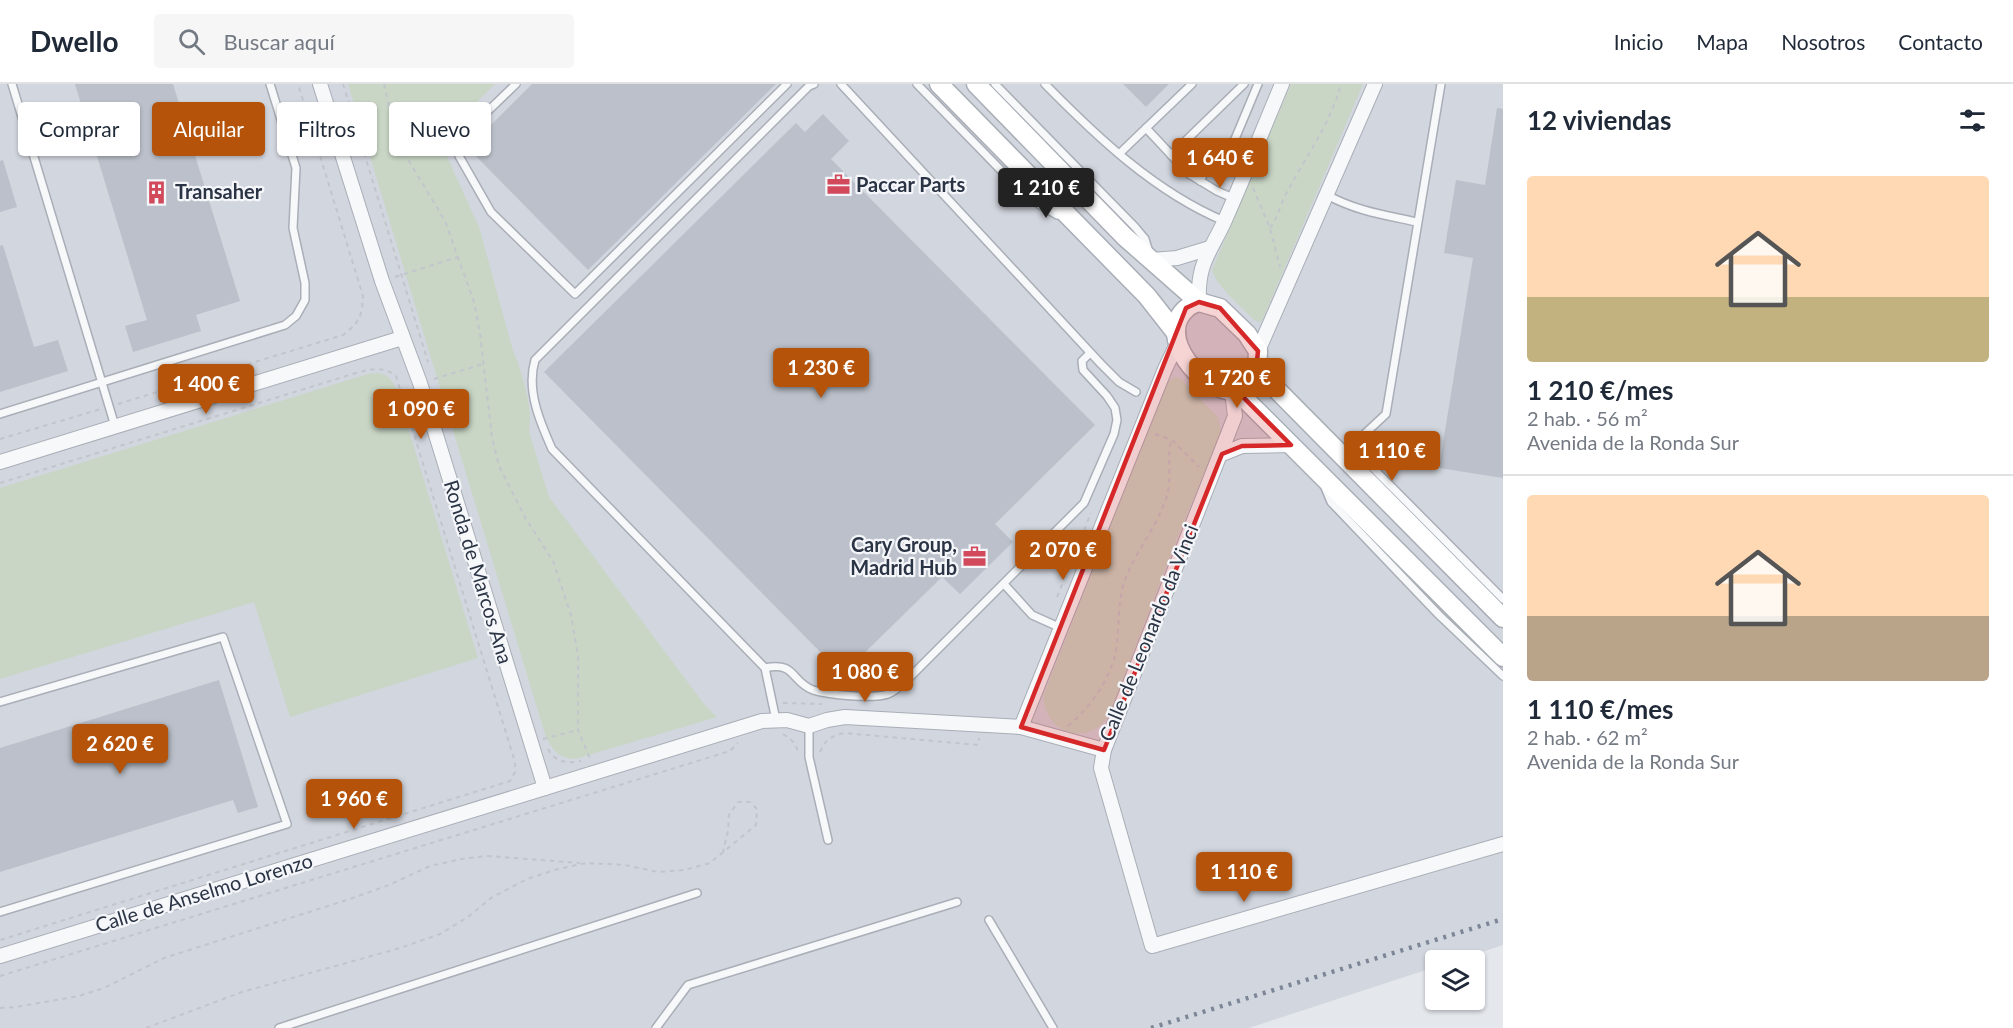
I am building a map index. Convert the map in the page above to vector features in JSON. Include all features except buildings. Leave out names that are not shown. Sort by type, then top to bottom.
[{"type":"main road","points":[[939,84],[1147,296],[1177,338],[1191,367],[1204,381],[1234,391],[1503,657]]},
{"type":"main road","points":[[976,84],[1125,237],[1199,302],[1220,308],[1247,334],[1264,374],[1277,390],[1503,618]]},
{"type":"main road","points":[[1177,338],[1179,319],[1186,308],[1199,302]]},
{"type":"main road","points":[[1234,391],[1255,380],[1258,356]]},
{"type":"street","name":"Ronda de Marcos Ana","points":[[320,84],[382,281],[420,383],[545,788]]},
{"type":"street","points":[[1199,302],[1198,282],[1210,248],[1224,221],[1282,84]]},
{"type":"street","points":[[1258,356],[1375,84]]},
{"type":"street","points":[[1152,260],[1177,258],[1210,248]]},
{"type":"street","points":[[0,462],[402,338]]},
{"type":"street","points":[[1021,727],[1177,338]]},
{"type":"street","name":"Calle de Leonardo da Vinci","points":[[809,726],[845,717],[1021,727],[1104,750],[1212,474],[1222,454],[1235,416],[1234,391]]},
{"type":"street","points":[[1222,454],[1242,446],[1291,445]]},
{"type":"street","points":[[776,720],[787,720],[809,726]]},
{"type":"street","name":"Calle de Anselmo Lorenzo","points":[[0,956],[762,721],[776,720]]},
{"type":"street","points":[[1104,750],[1101,768],[1152,946],[1503,844]]},
{"type":"lane","points":[[12,84],[115,426]]},
{"type":"lane","points":[[0,414],[285,325],[297,316],[305,300],[305,283],[293,228],[296,168],[270,84]]},
{"type":"lane","points":[[516,84],[456,144],[459,156],[492,212],[575,294],[787,84]]},
{"type":"lane","points":[[776,720],[765,668],[552,449],[538,417],[531,373],[535,360],[809,86],[814,84]]},
{"type":"lane","points":[[841,84],[1090,353],[1119,381],[1136,392]]},
{"type":"lane","points":[[917,84],[1027,197],[1078,227]]},
{"type":"lane","points":[[995,84],[1145,239],[1152,260]]},
{"type":"lane","points":[[1045,84],[1084,124],[1162,188],[1207,214],[1224,221]]},
{"type":"lane","points":[[1120,153],[1192,84]]},
{"type":"lane","points":[[1171,155],[1244,84]]},
{"type":"lane","points":[[1200,181],[1204,173],[1235,140],[1258,84]]},
{"type":"lane","points":[[1341,456],[1386,414],[1441,84]]},
{"type":"lane","points":[[1146,128],[1190,174],[1233,198]]},
{"type":"lane","points":[[1327,195],[1371,213],[1417,222]]},
{"type":"lane","points":[[765,668],[779,665],[788,669],[812,689],[878,696],[889,694],[910,677],[1084,503],[1114,435],[1117,420],[1115,408],[1107,396],[1083,370],[1082,362],[1090,353]]},
{"type":"lane","points":[[1341,456],[1369,464],[1503,599]]},
{"type":"lane","points":[[1318,472],[1330,502],[1439,615],[1503,676]]},
{"type":"lane","points":[[1004,584],[1032,615],[1061,628]]},
{"type":"lane","points":[[0,702],[223,637],[287,824],[0,912]]},
{"type":"lane","points":[[809,726],[809,757],[828,840]]},
{"type":"lane","points":[[279,1028],[697,893]]},
{"type":"lane","points":[[656,1028],[688,985],[957,902]]},
{"type":"lane","points":[[989,920],[1053,1028]]},
{"type":"path","points":[[0,440],[343,335],[356,325],[362,312],[363,296],[298,84]]},
{"type":"path","points":[[343,84],[430,369]]},
{"type":"path","points":[[384,84],[397,141],[445,221],[474,302],[498,466],[526,519],[553,561],[571,615],[578,656],[578,730],[590,759],[569,764],[551,754],[543,739],[578,730]]},
{"type":"path","points":[[1270,228],[1276,220],[1283,200],[1325,127],[1341,84]]},
{"type":"path","points":[[1250,184],[1270,228],[1278,265],[1293,275]]},
{"type":"path","points":[[402,275],[458,257]]},
{"type":"path","points":[[433,379],[483,364]]},
{"type":"path","points":[[0,483],[374,368],[388,370],[396,376],[515,762],[510,781],[0,940]]},
{"type":"path","points":[[1141,429],[1172,440],[1196,465],[1212,474]]},
{"type":"path","points":[[1061,739],[1064,729],[1086,707],[1106,679],[1115,655],[1123,586],[1165,502],[1171,479],[1169,450],[1172,440]]},
{"type":"path","points":[[1047,623],[1091,512]]},
{"type":"path","points":[[774,705],[822,704]]},
{"type":"path","points":[[820,761],[820,751],[825,741],[832,736],[844,734],[978,745],[979,725]]},
{"type":"path","points":[[782,734],[790,738],[796,746],[799,757]]},
{"type":"path","points":[[0,976],[730,751],[739,741]]},
{"type":"path","points":[[0,1008],[79,996],[104,988],[164,958],[350,899],[389,885],[430,866],[461,858],[488,856],[624,865],[658,872],[684,870],[710,863],[756,825],[757,809],[750,802],[738,802],[729,815],[723,852]]},
{"type":"path","points":[[146,1028],[242,992],[400,948],[440,934],[491,898],[527,879],[586,863]]},
{"type":"highlighted area","points":[[1199,302],[1220,308],[1258,351],[1255,380],[1239,393],[1291,445],[1242,446],[1222,454],[1104,750],[1021,727],[1186,308]]},
{"type":"shaded area","points":[[0,84],[1503,84],[1503,945],[1485,951],[1425,950],[1425,970],[1249,1028],[0,1028]]},
{"type":"green space","points":[[348,84],[495,84],[477,102],[389,102],[389,156],[447,156],[479,227],[524,383],[530,409],[529,432],[549,497],[704,704],[717,717],[575,759],[559,755],[550,744],[545,734],[370,156],[377,156],[377,102],[353,102]]},
{"type":"green space","points":[[1291,84],[1363,84],[1262,321],[1259,322],[1254,320],[1224,289],[1212,270]]},
{"type":"green space","points":[[379,373],[389,378],[396,388],[478,658],[290,717],[254,602],[0,679],[0,488],[368,374]]},
{"type":"green space","points":[[1176,377],[1181,379],[1218,417],[1221,432],[1109,715],[1100,725],[1090,731],[1068,732],[1050,718],[1045,707],[1044,694],[1167,382]]},
{"type":"railway","points":[[1151,1028],[1503,919]]},
{"type":"place","name":"Paccar Parts","points":[[838,185]]},
{"type":"place","name":"Transaher","points":[[157,192]]},
{"type":"place","name":"Cary Group, Madrid Hub","points":[[975,557]]}]
